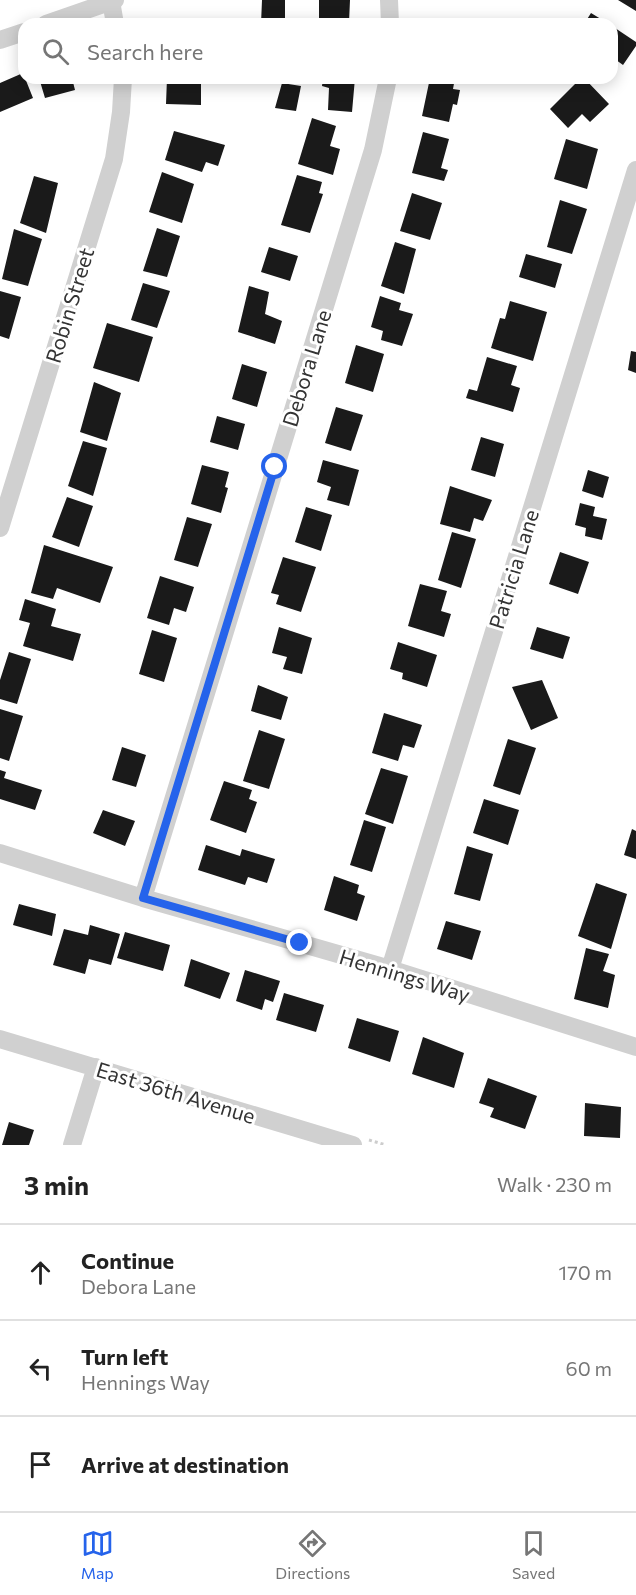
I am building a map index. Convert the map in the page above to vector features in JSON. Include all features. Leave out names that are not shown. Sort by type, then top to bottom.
[{"type":"street","points":[[389,0],[390,18]]},
{"type":"street","points":[[63,18],[113,1],[114,18]]},
{"type":"street","points":[[0,40],[18,34]]},
{"type":"street","name":"Robin Street","points":[[0,528],[114,159],[123,84]]},
{"type":"street","name":"Debora Lane","points":[[143,898],[373,150],[387,84]]},
{"type":"street","name":"Patricia Lane","points":[[390,969],[636,170]]},
{"type":"street","name":"Hennings Way","points":[[0,853],[143,898],[635,1042]]},
{"type":"street","name":"East 36th Avenue","points":[[0,1039],[353,1145]]},
{"type":"street","points":[[72,1145],[96,1067]]},
{"type":"building","points":[[262,0],[285,0],[285,18],[261,18]]},
{"type":"building","points":[[319,0],[350,0],[349,18],[319,18]]},
{"type":"building","points":[[618,0],[636,0],[636,11]]},
{"type":"building","points":[[591,13],[599,18],[588,18]]},
{"type":"building","points":[[618,30],[636,42],[636,46],[623,65],[618,61]]},
{"type":"building","points":[[18,75],[18,84],[27,84],[33,98],[0,112],[0,83]]},
{"type":"building","points":[[41,84],[74,84],[75,90],[45,98]]},
{"type":"building","points":[[167,84],[201,84],[201,105],[166,104]]},
{"type":"building","points":[[282,84],[301,86],[296,111],[275,108]]},
{"type":"building","points":[[322,84],[354,84],[352,112],[328,110],[329,88],[322,86]]},
{"type":"building","points":[[429,84],[454,84],[453,89],[460,90],[457,105],[453,104],[449,122],[422,116]]},
{"type":"building","points":[[575,84],[590,84],[609,104],[590,122],[582,114],[568,128],[550,109]]},
{"type":"building","points":[[312,118],[336,126],[330,146],[340,149],[333,175],[298,164]]},
{"type":"building","points":[[174,131],[225,145],[218,166],[206,162],[202,172],[165,160]]},
{"type":"building","points":[[423,132],[449,139],[441,168],[448,170],[444,181],[412,173]]},
{"type":"building","points":[[566,139],[598,149],[587,189],[554,179]]},
{"type":"building","points":[[162,172],[194,184],[182,223],[149,212]]},
{"type":"building","points":[[297,175],[322,182],[319,193],[323,194],[310,233],[281,225]]},
{"type":"building","points":[[34,176],[58,183],[46,233],[20,223]]},
{"type":"building","points":[[412,193],[442,203],[430,240],[400,231]]},
{"type":"building","points":[[560,200],[587,209],[572,254],[547,247]]},
{"type":"building","points":[[157,228],[180,236],[167,277],[143,271]]},
{"type":"building","points":[[14,229],[42,239],[28,286],[2,279]]},
{"type":"building","points":[[395,242],[416,249],[404,294],[381,286]]},
{"type":"building","points":[[269,247],[298,256],[290,281],[261,272]]},
{"type":"building","points":[[526,254],[562,264],[555,288],[519,277]]},
{"type":"building","points":[[143,283],[170,291],[157,328],[131,320]]},
{"type":"building","points":[[249,286],[269,292],[265,314],[282,321],[275,344],[238,332]]},
{"type":"building","points":[[0,291],[21,297],[9,339],[0,336]]},
{"type":"building","points":[[380,296],[401,303],[399,310],[413,314],[402,346],[381,340],[383,331],[371,327]]},
{"type":"building","points":[[510,301],[547,312],[533,361],[491,348],[500,318],[505,319]]},
{"type":"building","points":[[107,323],[153,337],[139,382],[93,368]]},
{"type":"building","points":[[356,345],[384,354],[373,392],[345,383]]},
{"type":"building","points":[[631,351],[636,352],[636,373],[628,370]]},
{"type":"building","points":[[487,357],[517,366],[511,385],[520,388],[513,412],[466,398],[469,389],[477,391]]},
{"type":"building","points":[[242,364],[267,372],[257,407],[232,399]]},
{"type":"building","points":[[94,382],[121,393],[107,441],[80,432]]},
{"type":"building","points":[[336,407],[363,415],[351,451],[325,443]]},
{"type":"building","points":[[217,416],[245,424],[238,450],[210,442]]},
{"type":"building","points":[[481,437],[504,444],[495,477],[471,470]]},
{"type":"building","points":[[83,441],[107,448],[93,496],[68,486]]},
{"type":"building","points":[[323,460],[359,470],[349,506],[327,500],[331,487],[317,482]]},
{"type":"building","points":[[202,465],[229,472],[225,487],[228,488],[221,513],[191,504]]},
{"type":"building","points":[[588,470],[609,477],[603,498],[582,491]]},
{"type":"building","points":[[450,486],[492,500],[483,521],[474,518],[470,532],[440,524]]},
{"type":"building","points":[[67,497],[93,506],[79,547],[52,537]]},
{"type":"building","points":[[580,503],[595,507],[593,516],[607,519],[602,540],[585,536],[586,528],[575,525]]},
{"type":"building","points":[[306,507],[332,515],[321,551],[295,542]]},
{"type":"building","points":[[187,517],[212,524],[198,567],[174,560]]},
{"type":"building","points":[[452,532],[476,539],[461,588],[438,580]]},
{"type":"building","points":[[44,545],[113,567],[100,603],[57,588],[53,599],[31,593]]},
{"type":"building","points":[[560,552],[589,562],[578,594],[549,584]]},
{"type":"building","points":[[283,557],[316,567],[301,612],[276,604],[279,595],[271,593]]},
{"type":"building","points":[[160,576],[194,587],[186,612],[174,608],[169,625],[147,618]]},
{"type":"building","points":[[420,584],[447,591],[441,611],[451,614],[444,637],[408,626]]},
{"type":"building","points":[[25,599],[56,609],[51,626],[81,634],[73,661],[23,646],[30,623],[19,620]]},
{"type":"building","points":[[279,627],[312,638],[302,674],[283,669],[287,657],[272,653]]},
{"type":"building","points":[[537,627],[570,637],[563,659],[530,649]]},
{"type":"building","points":[[152,630],[177,638],[164,682],[139,674]]},
{"type":"building","points":[[398,642],[437,655],[427,687],[402,679],[403,673],[390,669]]},
{"type":"building","points":[[9,652],[31,659],[17,704],[0,699],[0,680]]},
{"type":"building","points":[[542,680],[558,718],[531,730],[512,687]]},
{"type":"building","points":[[258,685],[288,697],[281,720],[251,711]]},
{"type":"building","points":[[0,709],[23,716],[9,761],[0,758]]},
{"type":"building","points":[[384,713],[422,725],[414,748],[403,745],[398,761],[372,753]]},
{"type":"building","points":[[259,730],[285,739],[269,789],[243,781]]},
{"type":"building","points":[[508,739],[536,748],[520,795],[493,786]]},
{"type":"building","points":[[122,747],[146,755],[136,787],[112,780]]},
{"type":"building","points":[[381,768],[408,776],[393,824],[365,814]]},
{"type":"building","points":[[0,770],[6,772],[4,778],[42,790],[35,810],[0,799]]},
{"type":"building","points":[[224,781],[252,790],[249,799],[257,802],[246,833],[210,820]]},
{"type":"building","points":[[484,799],[519,810],[508,845],[473,833]]},
{"type":"building","points":[[103,810],[135,821],[125,846],[93,833]]},
{"type":"building","points":[[364,820],[386,827],[372,872],[350,865]]},
{"type":"building","points":[[632,829],[636,831],[636,859],[624,855]]},
{"type":"building","points":[[206,845],[240,856],[242,849],[275,859],[267,883],[248,877],[245,885],[198,870]]},
{"type":"building","points":[[467,846],[493,854],[480,901],[454,894]]},
{"type":"building","points":[[334,876],[359,885],[357,893],[365,896],[357,921],[324,910]]},
{"type":"building","points":[[596,883],[627,894],[611,949],[578,936]]},
{"type":"building","points":[[19,904],[56,914],[52,936],[13,925]]},
{"type":"building","points":[[446,921],[481,931],[472,960],[437,949]]},
{"type":"building","points":[[90,925],[120,934],[111,965],[89,959],[85,974],[53,965],[64,929],[88,935]]},
{"type":"building","points":[[125,932],[170,945],[163,971],[117,958]]},
{"type":"building","points":[[586,948],[609,954],[603,971],[615,975],[608,1008],[574,999]]},
{"type":"building","points":[[191,959],[230,973],[220,999],[184,986]]},
{"type":"building","points":[[245,970],[280,981],[273,1002],[265,999],[262,1010],[236,1001]]},
{"type":"building","points":[[284,993],[324,1005],[316,1032],[276,1020]]},
{"type":"building","points":[[357,1018],[399,1031],[390,1062],[348,1048]]},
{"type":"building","points":[[423,1037],[464,1053],[454,1088],[412,1074]]},
{"type":"building","points":[[488,1078],[537,1096],[525,1129],[490,1117],[494,1108],[479,1103]]},
{"type":"building","points":[[585,1103],[621,1107],[620,1138],[584,1136]]},
{"type":"building","points":[[9,1122],[34,1130],[29,1145],[2,1145]]},
{"type":"route","points":[[275,467],[143,898],[300,943]]}]
